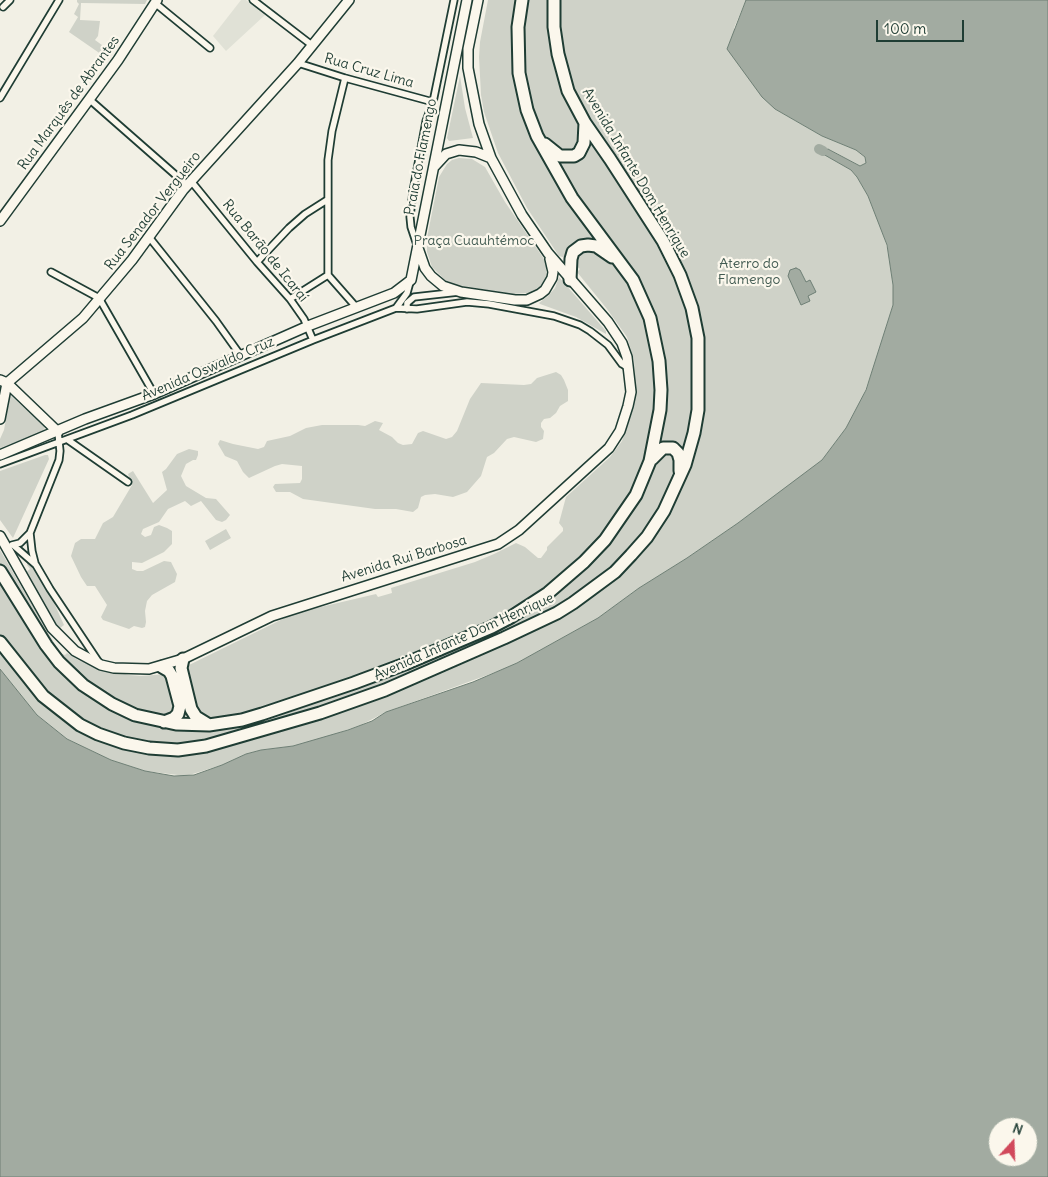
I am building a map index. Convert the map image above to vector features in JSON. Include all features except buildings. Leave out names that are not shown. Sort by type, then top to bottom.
[{"type":"highway","name":"Avenida Infante Dom Henrique","points":[[0,571],[46,645],[71,675],[96,695],[135,715],[163,722],[209,725],[242,720],[354,684],[449,646],[511,617],[548,593],[567,578],[600,546],[636,495],[650,462],[659,422],[662,390],[655,340],[650,318],[633,280],[572,198],[537,136],[527,110],[519,73],[518,27],[522,0]]},
{"type":"highway","name":"Avenida Infante Dom Henrique","points":[[0,642],[43,696],[66,715],[86,728],[124,743],[149,748],[178,750],[206,746],[320,713],[385,690],[557,613],[615,572],[647,537],[664,511],[680,478],[694,433],[698,410],[698,338],[692,308],[680,274],[663,241],[610,159],[584,123],[568,91],[554,27],[554,1]]},
{"type":"highway","points":[[537,136],[556,154],[564,157],[574,156],[584,144],[584,123]]},
{"type":"highway","points":[[570,280],[573,252],[581,246],[596,246],[622,264]]},
{"type":"highway","points":[[650,462],[662,449],[667,447],[673,448],[678,453],[680,460],[680,478]]},
{"type":"highway","points":[[183,659],[181,668],[191,709],[196,717],[209,725]]},
{"type":"highway","points":[[162,667],[170,671],[180,706],[178,714],[174,718],[163,722]]},
{"type":"main road","name":"Rua Senador Vergueiro","points":[[3,381],[83,318],[132,260],[189,183],[313,46],[349,0]]},
{"type":"main road","name":"Praia do Flamengo","points":[[418,247],[467,0]]},
{"type":"main road","points":[[418,247],[425,268],[431,276],[443,286],[461,292],[514,300],[527,300],[545,290],[552,278],[552,265],[548,253],[522,215],[491,158],[479,124],[468,68],[468,49],[478,0]]},
{"type":"main road","name":"Rua Marquês de Abrantes","points":[[0,221],[118,60],[156,2]]},
{"type":"main road","points":[[433,168],[446,154],[459,150],[476,152],[491,158]]},
{"type":"main road","points":[[411,280],[418,247]]},
{"type":"main road","name":"Avenida Rui Barbosa","points":[[1,539],[52,628],[75,651],[101,664],[114,668],[138,670],[162,667],[183,659],[272,616],[498,544],[514,535],[604,452],[615,439],[625,418],[630,392],[626,357],[622,343],[608,322],[548,253]]},
{"type":"main road","name":"Avenida Oswaldo Cruz","points":[[0,455],[58,436],[85,420],[154,394],[308,326],[394,293],[411,280]]},
{"type":"main road","points":[[0,419],[3,381]]},
{"type":"main road","points":[[3,381],[58,436]]},
{"type":"street","points":[[3,7],[10,0]]},
{"type":"street","points":[[0,98],[59,0]]},
{"type":"street","points":[[253,0],[313,46]]},
{"type":"street","name":"Praia do Flamengo","points":[[418,247],[410,217],[413,191],[426,121],[433,102],[454,0]]},
{"type":"street","points":[[156,2],[210,48]]},
{"type":"street","name":"Rua Cruz Lima","points":[[298,63],[433,102]]},
{"type":"street","points":[[345,78],[329,145],[327,200],[328,275],[357,308]]},
{"type":"street","name":"Rua Barão de Icaraí","points":[[89,98],[189,183],[290,299],[308,326],[313,340]]},
{"type":"street","points":[[257,262],[289,228],[305,214],[327,200]]},
{"type":"street","points":[[149,237],[216,321],[241,356]]},
{"type":"street","points":[[51,272],[99,298],[154,394]]},
{"type":"street","points":[[290,299],[328,275]]},
{"type":"street","points":[[396,308],[407,293],[411,280]]},
{"type":"street","points":[[407,309],[407,303],[414,297],[461,292]]},
{"type":"street","points":[[396,308],[407,309],[467,302],[489,304],[554,316],[580,325],[599,338],[627,367]]},
{"type":"street","name":"Avenida Oswaldo Cruz","points":[[0,464],[58,436],[68,440],[396,308]]},
{"type":"street","points":[[36,565],[30,533],[59,460],[58,436]]},
{"type":"street","points":[[68,440],[128,482]]},
{"type":"street","points":[[15,545],[30,533]]},
{"type":"street","points":[[1,539],[15,545],[36,565],[92,654],[101,664]]},
{"type":"street","points":[[15,545],[31,545]]},
{"type":"shaded area","points":[[241,0],[246,0],[265,15],[226,51],[213,36]]},
{"type":"shaded area","points":[[746,0],[1048,0],[1048,1177],[0,1177],[0,669],[37,715],[67,739],[111,760],[145,771],[174,776],[194,775],[246,754],[293,746],[348,730],[372,721],[386,712],[473,682],[517,663],[598,618],[639,588],[738,523],[822,460],[846,428],[866,390],[893,305],[893,285],[887,245],[868,196],[857,177],[851,170],[823,154],[823,151],[828,149],[860,166],[866,163],[865,157],[856,150],[822,136],[775,109],[762,97],[727,49]]},
{"type":"shaded area","points":[[796,268],[800,270],[806,282],[810,280],[816,292],[808,296],[810,301],[801,305],[788,276],[790,270]]},
{"type":"green space","points":[[77,0],[147,0],[145,4],[81,3],[80,20],[100,21],[98,36],[95,40],[113,53],[108,59],[69,32],[78,17],[74,14],[79,4]]},
{"type":"green space","name":"Aterro do Flamengo","points":[[488,0],[746,0],[734,28],[775,109],[822,136],[856,150],[865,157],[866,163],[860,166],[829,149],[822,153],[851,170],[857,177],[868,196],[881,227],[889,254],[893,285],[893,305],[862,399],[846,428],[822,460],[738,523],[639,588],[598,618],[504,669],[386,712],[361,725],[321,739],[246,754],[222,765],[186,776],[145,771],[111,760],[67,739],[37,715],[0,669],[0,550],[60,653],[65,655],[67,653],[91,665],[129,675],[167,674],[295,613],[376,594],[378,597],[392,593],[391,588],[475,562],[516,543],[525,547],[538,558],[541,558],[547,547],[563,531],[559,523],[566,497],[610,457],[622,441],[633,406],[635,386],[634,360],[627,337],[577,272],[580,269],[566,258],[559,256],[527,208],[498,153],[484,112],[479,57]]},
{"type":"green space","points":[[460,76],[465,108],[473,138],[449,141],[447,138]]},
{"type":"green space","name":"Praça Cuauhtémoc","points":[[459,158],[472,159],[485,167],[505,202],[544,259],[546,276],[540,287],[535,291],[512,294],[457,285],[445,280],[432,267],[427,252],[427,238],[439,177],[447,164]]},
{"type":"green space","points":[[559,277],[606,331],[606,334],[576,317],[539,303],[555,288]]},
{"type":"green space","points":[[556,372],[564,380],[568,390],[568,401],[560,406],[550,418],[544,419],[541,423],[544,431],[543,439],[536,442],[514,437],[507,439],[494,453],[487,457],[481,476],[467,492],[453,497],[435,494],[425,495],[421,497],[418,508],[413,512],[303,499],[290,492],[276,492],[273,487],[275,484],[300,483],[302,479],[302,466],[282,464],[249,478],[237,461],[225,456],[218,444],[220,440],[258,449],[264,447],[267,441],[290,436],[306,428],[322,425],[365,426],[375,421],[383,423],[379,430],[403,445],[412,444],[418,433],[423,431],[446,439],[452,437],[457,431],[470,399],[481,383],[531,384],[537,378]]},
{"type":"green space","points":[[10,395],[44,426],[45,431],[0,448],[0,439],[4,430]]},
{"type":"green space","points":[[189,449],[198,451],[198,455],[196,460],[186,464],[181,476],[186,486],[206,498],[216,499],[230,515],[222,522],[216,520],[201,501],[191,506],[185,501],[168,509],[159,522],[143,529],[141,534],[145,537],[151,535],[154,527],[159,525],[167,528],[172,531],[172,544],[164,552],[142,563],[132,562],[132,569],[143,571],[164,561],[171,562],[177,574],[175,582],[152,595],[147,601],[145,627],[134,626],[129,629],[103,620],[101,617],[107,605],[95,586],[87,586],[81,577],[71,556],[75,543],[81,539],[95,539],[103,523],[113,517],[132,485],[128,474],[133,471],[153,503],[167,490],[162,472],[177,454]]},
{"type":"green space","points":[[48,455],[49,459],[13,538],[0,520],[0,471]]},
{"type":"green space","points":[[226,529],[231,538],[210,550],[205,541]]},
{"type":"green space","points":[[28,562],[35,569],[50,594],[64,625],[59,629],[26,572],[30,569],[27,565]]},
{"type":"waterway","points":[[819,149],[823,151]]}]
